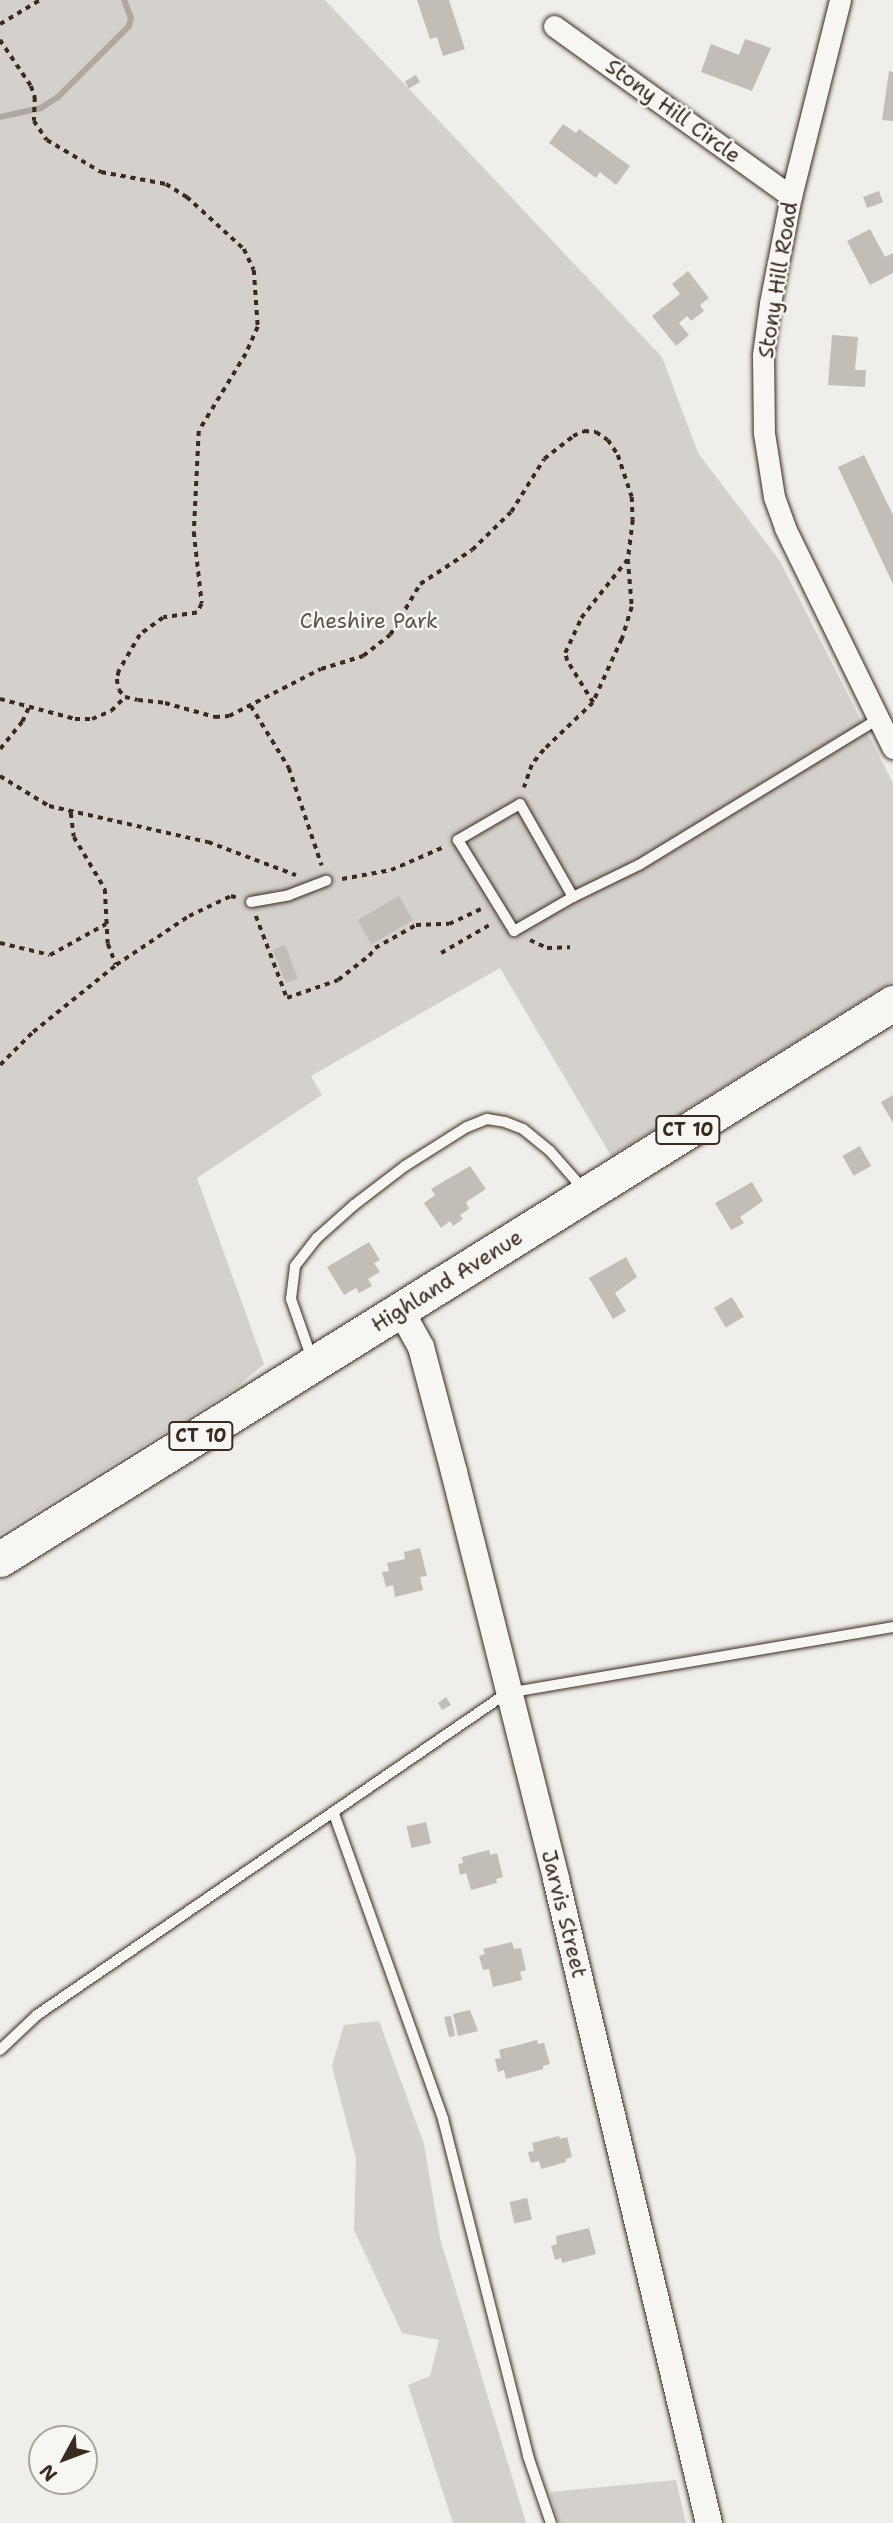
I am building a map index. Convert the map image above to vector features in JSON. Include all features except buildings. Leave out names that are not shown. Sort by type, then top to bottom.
[{"type":"highway","name":"Highland Avenue","points":[[0,1559],[893,1003]]},
{"type":"street","name":"Stony Hill Road","points":[[841,0],[791,196],[763,355],[764,433],[774,497],[798,560],[893,748]]},
{"type":"street","name":"Stony Hill Circle","points":[[554,26],[791,196]]},
{"type":"street","name":"Jarvis Street","points":[[401,1311],[421,1347],[428,1370],[507,1693],[556,1879],[709,2523]]},
{"type":"lane","points":[[573,897],[520,804],[458,840],[514,932],[573,897],[639,865],[878,719]]},
{"type":"lane","points":[[251,902],[297,893],[326,881]]},
{"type":"lane","points":[[315,1365],[304,1343],[291,1299],[295,1266],[317,1238],[405,1166],[467,1127],[487,1119],[523,1129],[550,1151],[587,1193]]},
{"type":"lane","points":[[0,2050],[37,2015],[334,1815],[507,1693],[893,1627]]},
{"type":"lane","points":[[334,1815],[443,2119],[528,2456],[551,2523]]},
{"type":"path","points":[[0,24],[40,0]]},
{"type":"path","points":[[0,40],[22,71],[34,97],[34,121],[47,140],[101,172],[166,184],[187,197],[244,249],[254,270],[258,327],[246,354],[199,431],[194,532],[202,604],[197,613],[163,618],[140,635],[127,655],[117,679],[119,690],[125,697],[193,709],[215,717],[229,716],[321,670],[363,656],[395,628],[420,584],[472,550],[511,512],[544,459],[584,431],[596,432],[608,440],[626,475],[633,520],[628,559],[632,607],[593,703],[532,765],[520,804]]},
{"type":"path","points":[[593,703],[566,661],[565,653],[581,618],[628,559]]},
{"type":"path","points":[[0,699],[75,719],[92,719],[111,711],[125,697]]},
{"type":"path","points":[[251,706],[289,768],[326,881]]},
{"type":"path","points":[[0,749],[22,722],[29,707]]},
{"type":"path","points":[[0,776],[49,806],[208,842],[285,872],[326,881],[391,870],[458,840]]},
{"type":"path","points":[[71,813],[74,837],[105,889],[107,944],[116,965]]},
{"type":"path","points":[[0,1065],[33,1032],[116,965],[189,916],[231,896],[251,902],[287,998],[338,980],[369,957],[375,948],[416,925],[449,924],[495,901]]},
{"type":"path","points":[[441,953],[505,916]]},
{"type":"path","points":[[0,943],[50,955],[106,924]]},
{"type":"path","points":[[520,928],[534,943],[547,948],[570,947]]},
{"type":"green space","name":"Cheshire Park","points":[[0,0],[325,0],[662,357],[698,453],[780,561],[893,783],[893,981],[611,1156],[500,968],[311,1076],[322,1095],[197,1178],[264,1364],[236,1388],[0,1534]]},
{"type":"green space","points":[[379,2021],[424,2144],[440,2238],[526,2523],[453,2523],[408,2385],[430,2376],[439,2340],[402,2333],[354,2230],[356,2159],[332,2066],[344,2025]]},
{"type":"green space","points":[[676,2480],[686,2523],[559,2523],[550,2492]]},
{"type":"waterway","points":[[0,117],[41,108],[58,97],[129,26],[131,18],[124,0]]}]
